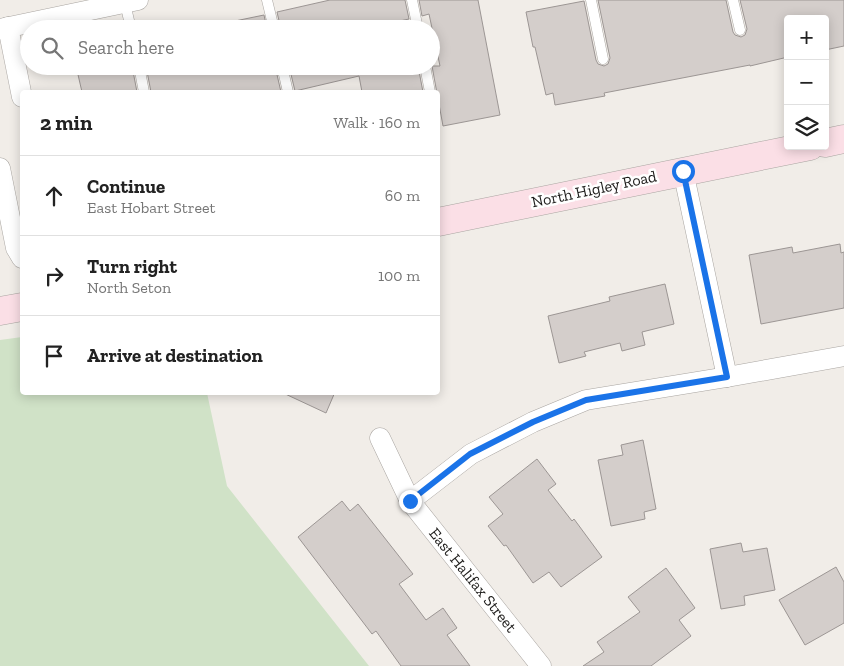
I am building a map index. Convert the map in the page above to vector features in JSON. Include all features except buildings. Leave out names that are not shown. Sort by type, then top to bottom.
[{"type":"main road","points":[[829,142],[844,140]]},
{"type":"main road","name":"North Higley Road","points":[[440,222],[790,150]]},
{"type":"main road","points":[[0,311],[20,307]]},
{"type":"street","points":[[42,20],[131,1]]},
{"type":"street","points":[[20,25],[4,28],[20,90]]},
{"type":"street","points":[[0,168],[16,248],[20,255]]},
{"type":"street","points":[[683,171],[727,377]]},
{"type":"street","points":[[410,501],[470,454],[533,422],[586,400],[844,356]]},
{"type":"street","name":"East Halifax Street","points":[[380,438],[410,501],[541,666]]},
{"type":"lane","points":[[267,0],[272,20]]},
{"type":"lane","points":[[412,0],[416,20]]},
{"type":"lane","points":[[591,0],[603,59]]},
{"type":"lane","points":[[733,0],[740,30]]},
{"type":"lane","points":[[131,1],[131,20]]},
{"type":"lane","points":[[141,75],[144,90]]},
{"type":"lane","points":[[284,75],[288,90]]},
{"type":"lane","points":[[427,75],[430,90]]},
{"type":"green space","points":[[20,337],[20,395],[207,395],[227,486],[369,666],[0,666],[0,340]]},
{"type":"route","points":[[410,501],[470,454],[533,422],[586,400],[727,377],[683,171]]}]
